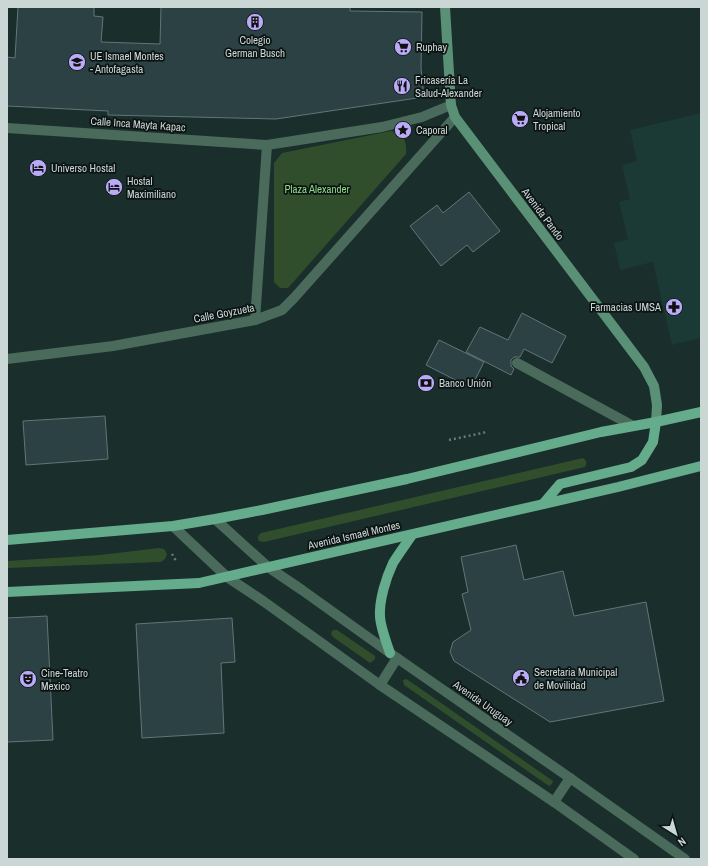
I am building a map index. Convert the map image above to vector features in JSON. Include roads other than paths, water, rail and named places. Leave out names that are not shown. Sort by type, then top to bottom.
[{"type":"main road","name":"Avenida Pando","points":[[445,7],[451,105],[455,117],[644,367],[654,386],[657,405],[656,422]]},
{"type":"main road","points":[[7,540],[173,526],[215,519],[407,478],[594,434],[701,412]]},
{"type":"main road","points":[[543,504],[560,484],[631,467],[642,460],[653,442],[656,422]]},
{"type":"main road","name":"Avenida Ismael Montes","points":[[7,592],[199,583],[618,487],[701,466]]},
{"type":"main road","points":[[394,656],[384,636],[380,618],[380,604],[383,590],[393,563],[412,535]]},
{"type":"street","name":"Calle Inca Mayta Kapac","points":[[7,128],[267,145],[382,126],[422,117],[451,105]]},
{"type":"street","name":"Calle Goyzueta","points":[[7,359],[113,346],[255,320],[282,310],[455,117]]},
{"type":"street","points":[[255,320],[267,145]]},
{"type":"street","points":[[517,363],[633,426]]},
{"type":"street","name":"Avenida Uruguay","points":[[215,519],[268,567],[685,859]]},
{"type":"street","points":[[173,526],[227,577],[380,685],[554,802],[634,859]]},
{"type":"street","points":[[380,685],[394,656]]},
{"type":"street","points":[[554,802],[570,778]]},
{"type":"place","name":"Colegio German Busch","points":[[255,22]]},
{"type":"place","name":"Ruphay","points":[[403,47]]},
{"type":"place","name":"UE Ismael Montes - Antofagasta","points":[[77,62]]},
{"type":"place","name":"Fricasería La Salud-Alexander","points":[[402,86]]},
{"type":"place","name":"Alojamiento Tropical","points":[[520,119]]},
{"type":"place","name":"Caporal","points":[[403,130]]},
{"type":"place","name":"Universo Hostal","points":[[38,168]]},
{"type":"place","name":"Hostal Maximiliano","points":[[114,187]]},
{"type":"place","name":"Farmacias UMSA","points":[[674,307]]},
{"type":"place","name":"Banco Unión","points":[[426,383]]},
{"type":"place","name":"Secretaria Municipal de Movilidad","points":[[521,678]]},
{"type":"place","name":"Cine-Teatro Mexico","points":[[28,679]]},
{"type":"park label","name":"Plaza Alexander","points":[[317,189]]}]
